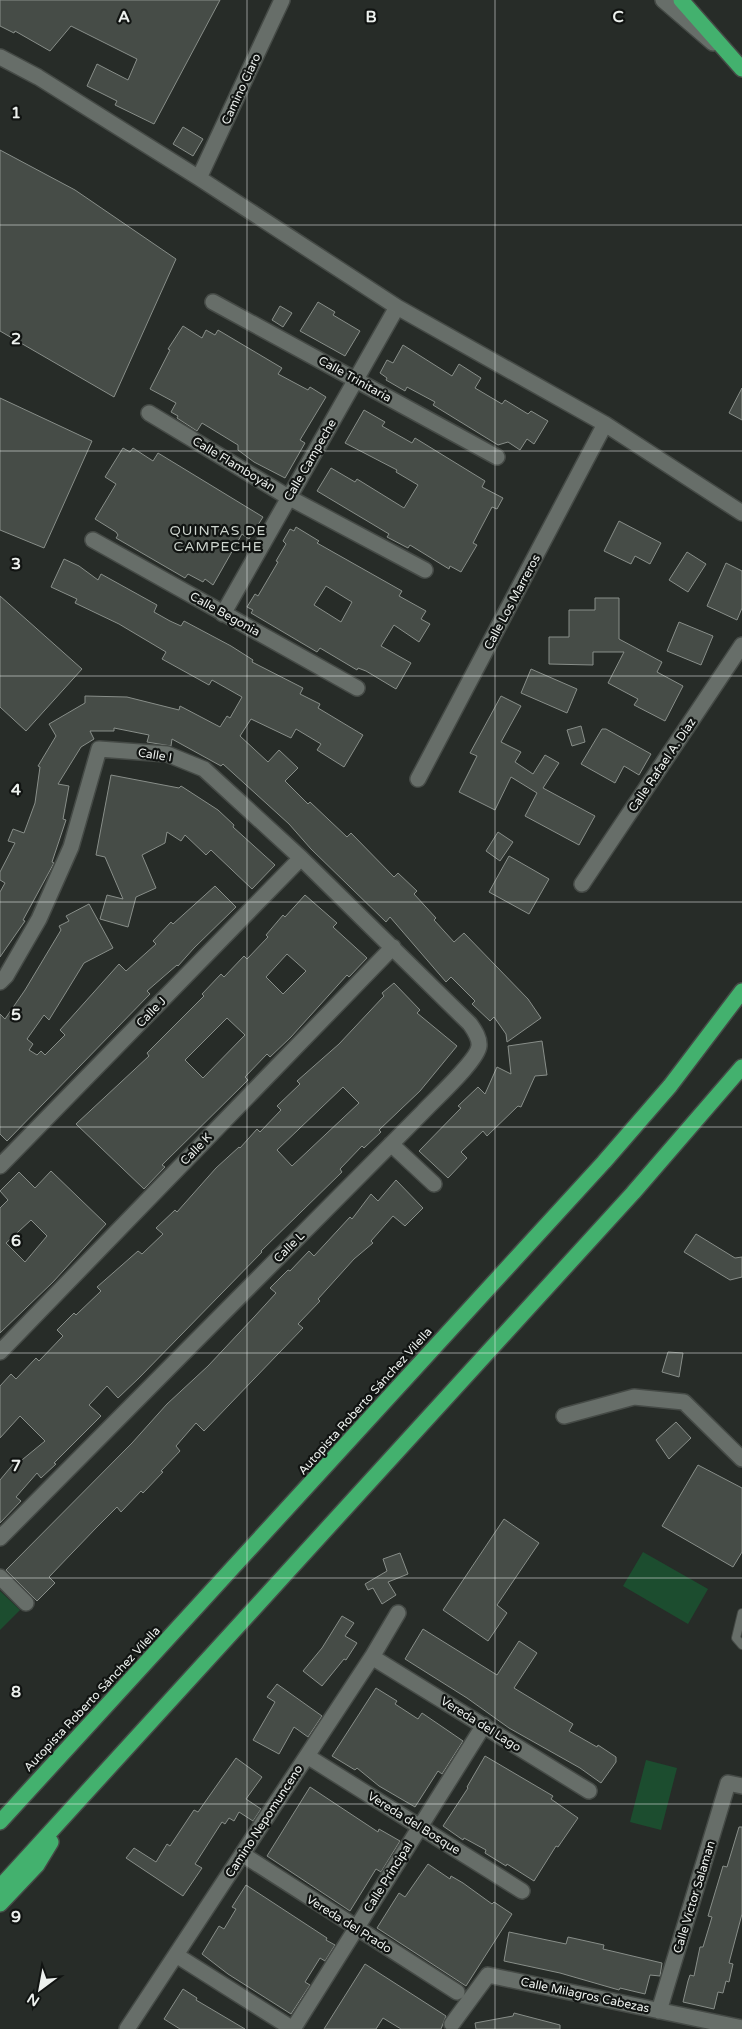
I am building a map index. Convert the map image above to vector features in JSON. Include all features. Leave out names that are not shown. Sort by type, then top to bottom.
[{"type":"highway","points":[[681,0],[742,69]]},
{"type":"highway","name":"Autopista Roberto Sánchez Vilella","points":[[0,1822],[604,1162],[670,1086],[742,991]]},
{"type":"highway","points":[[0,1887],[633,1193],[742,1067]]},
{"type":"highway","points":[[0,1904],[36,1865],[74,1807]]},
{"type":"street","name":"Camino Ciaro","points":[[199,178],[282,0]]},
{"type":"street","points":[[663,0],[742,69]]},
{"type":"street","points":[[0,57],[38,77],[199,178],[397,307],[605,424],[742,513]]},
{"type":"street","name":"Calle Trinitaria","points":[[213,302],[497,457]]},
{"type":"street","name":"Calle Campeche","points":[[223,614],[397,307]]},
{"type":"street","name":"Calle Flamboyán","points":[[149,413],[288,497],[425,570]]},
{"type":"street","name":"Calle Los Marreros","points":[[418,779],[605,424]]},
{"type":"street","name":"Calle Begonia","points":[[93,540],[357,688]]},
{"type":"street","name":"Calle Rafael A. Díaz","points":[[582,884],[742,645]]},
{"type":"street","name":"Calle I","points":[[0,982],[6,976],[39,919],[71,847],[99,749],[167,754],[204,769],[301,858],[393,947]]},
{"type":"street","name":"Calle J","points":[[0,1166],[301,858]]},
{"type":"street","name":"Calle L","points":[[0,1538],[470,1063],[479,1046],[477,1036],[470,1024],[393,947]]},
{"type":"street","name":"Calle K","points":[[0,1352],[393,947]]},
{"type":"street","points":[[391,1144],[434,1184]]},
{"type":"street","points":[[564,1416],[634,1397],[684,1402],[742,1459]]},
{"type":"street","points":[[0,1577],[26,1603]]},
{"type":"street","name":"Camino Nepomunceno","points":[[127,2029],[372,1657],[398,1613]]},
{"type":"street","name":"Vereda del Lago","points":[[372,1657],[484,1725],[588,1792]]},
{"type":"street","name":"Calle Principal","points":[[293,2029],[484,1725]]},
{"type":"street","name":"Vereda del Bosque","points":[[307,1756],[522,1891]]},
{"type":"street","name":"Calle Victor Salaman","points":[[659,2011],[735,1784]]},
{"type":"street","name":"Vereda del Prado","points":[[242,1854],[457,1992]]},
{"type":"street","points":[[176,1955],[293,2029]]},
{"type":"street","name":"Calle Milagros Cabezas","points":[[452,2024],[488,1975],[742,2028]]},
{"type":"lane","points":[[742,1613],[736,1638],[742,1645]]},
{"type":"green space","points":[[643,1552],[708,1589],[688,1624],[623,1586]]},
{"type":"green space","points":[[0,1591],[20,1610],[0,1630]]},
{"type":"green space","points":[[646,1760],[677,1768],[661,1830],[630,1822]]},
{"type":"building","points":[[0,0],[220,0],[154,124],[115,105],[117,101],[87,86],[97,64],[128,80],[137,59],[71,26],[50,51],[15,31],[14,33],[0,26]]},
{"type":"building","points":[[183,127],[203,139],[193,156],[173,144]]},
{"type":"building","points":[[0,150],[75,190],[176,259],[114,397],[0,331]]},
{"type":"building","points":[[318,302],[335,312],[333,315],[360,331],[345,356],[300,331]]},
{"type":"building","points":[[280,306],[292,313],[283,327],[272,320]]},
{"type":"building","points":[[183,326],[202,338],[206,330],[215,335],[218,330],[282,368],[278,374],[308,390],[310,387],[326,397],[300,440],[305,443],[285,478],[254,462],[238,450],[238,445],[202,423],[197,431],[177,418],[178,416],[171,412],[176,403],[150,389],[170,350],[168,349]]},
{"type":"building","points":[[403,345],[452,376],[459,364],[481,378],[475,388],[502,404],[505,400],[528,414],[531,411],[548,421],[534,444],[527,439],[520,450],[508,442],[498,445],[433,405],[435,402],[407,387],[405,391],[386,380],[387,378],[380,373],[387,360],[393,363]]},
{"type":"building","points":[[742,388],[742,420],[729,413]]},
{"type":"building","points":[[0,398],[92,441],[44,548],[0,530]]},
{"type":"building","points":[[364,410],[385,422],[382,426],[412,443],[415,438],[485,481],[482,487],[503,498],[497,509],[492,507],[473,543],[477,545],[461,572],[450,566],[449,569],[410,545],[408,548],[387,537],[389,534],[317,491],[331,468],[355,482],[357,479],[404,508],[418,485],[396,472],[397,470],[345,443]]},
{"type":"building","points":[[123,448],[130,452],[133,448],[153,461],[158,453],[263,517],[249,539],[242,534],[213,585],[205,579],[203,582],[188,574],[185,578],[116,538],[118,535],[116,532],[95,519],[116,484],[105,477]]},
{"type":"building","points":[[619,521],[661,543],[650,564],[635,556],[631,564],[604,551]]},
{"type":"building","points":[[296,527],[319,541],[317,543],[402,591],[399,596],[426,611],[421,619],[430,624],[419,642],[394,625],[381,646],[411,663],[396,689],[366,671],[358,668],[357,670],[320,648],[317,652],[251,613],[253,610],[247,607],[255,594],[258,596],[278,562],[276,561],[286,544],[283,541],[290,529],[294,531]],"holes":[[[326,586],[352,602],[341,622],[314,605]]]},
{"type":"building","points":[[687,552],[706,564],[688,592],[669,580]]},
{"type":"building","points":[[64,559],[79,566],[98,580],[101,574],[157,605],[154,612],[181,626],[184,621],[231,646],[253,660],[252,662],[303,688],[300,694],[320,704],[318,708],[363,735],[344,767],[317,750],[321,744],[296,729],[291,738],[251,719],[240,736],[268,762],[279,750],[298,768],[285,781],[308,804],[310,802],[347,837],[351,833],[394,877],[398,873],[417,891],[414,894],[436,918],[434,920],[454,942],[464,933],[528,999],[541,1018],[507,1042],[506,1034],[494,1017],[490,1021],[472,1004],[475,1001],[451,977],[446,982],[390,917],[386,922],[311,849],[289,824],[223,764],[221,766],[172,739],[171,746],[147,742],[149,735],[114,728],[114,731],[90,731],[94,739],[81,747],[58,784],[69,786],[63,819],[66,820],[52,862],[54,863],[23,920],[25,921],[0,957],[0,892],[5,883],[0,880],[0,872],[15,843],[8,841],[13,829],[24,833],[35,803],[40,767],[38,766],[56,736],[49,724],[85,703],[85,696],[127,697],[179,710],[180,706],[220,727],[227,716],[230,718],[242,697],[212,680],[209,685],[162,659],[166,652],[119,624],[75,603],[77,599],[51,587]]},
{"type":"building","points":[[726,563],[742,571],[742,608],[737,620],[707,606]]},
{"type":"building","points":[[0,596],[82,669],[26,731],[0,707]]},
{"type":"building","points":[[595,598],[619,598],[619,639],[662,662],[657,672],[683,686],[665,721],[634,705],[638,699],[608,683],[624,652],[593,652],[593,665],[549,664],[549,637],[569,637],[569,610],[595,610]]},
{"type":"building","points":[[679,622],[713,636],[701,665],[667,651]]},
{"type":"building","points":[[531,669],[577,689],[567,713],[521,693]]},
{"type":"building","points":[[501,696],[521,706],[501,742],[521,752],[515,762],[533,774],[545,755],[559,763],[543,788],[595,816],[579,845],[525,816],[537,793],[511,777],[495,810],[459,792],[477,756],[470,753]]},
{"type":"building","points":[[581,726],[585,742],[572,746],[567,730]]},
{"type":"building","points":[[602,729],[606,729],[651,754],[639,775],[624,766],[615,783],[581,764]]},
{"type":"building","points":[[111,775],[179,788],[181,786],[218,810],[234,825],[233,827],[275,865],[252,889],[211,850],[206,855],[185,835],[181,841],[167,832],[165,843],[142,855],[156,888],[136,897],[128,927],[100,919],[107,895],[123,899],[105,857],[96,855]]},
{"type":"building","points":[[498,832],[513,842],[500,861],[486,851]]},
{"type":"building","points":[[509,856],[549,879],[529,914],[489,892]]},
{"type":"building","points":[[215,886],[236,907],[178,966],[147,991],[150,994],[7,1141],[0,1134],[0,1014],[5,1019],[25,990],[61,930],[59,926],[69,921],[66,916],[89,904],[113,948],[84,963],[49,1020],[44,1015],[27,1039],[33,1044],[29,1050],[37,1055],[41,1051],[45,1055],[65,1035],[60,1030],[119,964],[126,971],[156,944],[153,941],[171,922],[173,924]]},
{"type":"building","points":[[305,895],[337,923],[333,927],[367,958],[349,977],[347,975],[291,1037],[270,1057],[267,1054],[245,1077],[248,1080],[162,1165],[165,1167],[144,1189],[76,1124],[149,1056],[147,1053],[204,996],[202,994],[221,974],[224,977],[244,956],[247,959],[268,937],[266,935],[283,915],[285,917]],"holes":[[[287,954],[306,971],[283,994],[266,977]],[[227,1018],[245,1035],[203,1078],[185,1060]]]},
{"type":"building","points":[[394,983],[420,1010],[417,1013],[457,1046],[420,1091],[379,1130],[381,1132],[364,1148],[362,1146],[340,1169],[342,1172],[261,1251],[139,1378],[118,1398],[107,1386],[89,1405],[101,1416],[41,1478],[37,1473],[16,1497],[21,1501],[0,1523],[0,1480],[15,1462],[17,1464],[45,1441],[20,1416],[0,1438],[0,1386],[11,1374],[16,1379],[36,1358],[39,1361],[63,1336],[57,1330],[101,1291],[97,1287],[138,1251],[142,1254],[163,1234],[156,1228],[175,1210],[177,1212],[216,1168],[240,1148],[257,1129],[260,1132],[281,1110],[277,1106],[300,1084],[297,1081],[339,1044],[384,996],[382,993]],"holes":[[[343,1087],[359,1103],[292,1166],[277,1150]]]},
{"type":"building","points":[[542,1041],[547,1075],[535,1076],[521,1107],[518,1106],[487,1136],[483,1131],[461,1152],[467,1158],[448,1178],[419,1151],[461,1108],[458,1106],[478,1087],[485,1094],[497,1067],[511,1074],[508,1046]]},
{"type":"building","points":[[51,1171],[106,1224],[53,1282],[0,1333],[0,1208],[8,1200],[0,1191],[19,1172],[35,1188]],"holes":[[[31,1220],[47,1236],[25,1262],[6,1243]]]},
{"type":"building","points":[[396,1180],[423,1208],[405,1226],[393,1216],[371,1241],[373,1243],[354,1259],[318,1299],[320,1301],[298,1324],[303,1328],[204,1431],[196,1423],[176,1446],[180,1451],[161,1471],[163,1472],[121,1512],[117,1507],[96,1528],[49,1577],[55,1583],[37,1601],[6,1570],[132,1443],[167,1404],[208,1366],[276,1293],[270,1288],[288,1270],[290,1271],[309,1251],[314,1256],[350,1217],[352,1219],[371,1194],[378,1201]]},
{"type":"building","points":[[696,1234],[735,1258],[742,1257],[742,1277],[730,1280],[684,1252]]},
{"type":"building","points":[[668,1352],[683,1353],[679,1377],[662,1372]]},
{"type":"building","points":[[676,1422],[691,1438],[669,1459],[656,1440]]},
{"type":"building","points":[[698,1465],[742,1488],[742,1552],[733,1567],[662,1526]]},
{"type":"building","points":[[504,1519],[539,1543],[497,1605],[507,1613],[488,1641],[443,1610]]},
{"type":"building","points":[[400,1553],[408,1574],[388,1582],[396,1595],[382,1604],[373,1588],[368,1590],[365,1584],[387,1571],[383,1559]]},
{"type":"building","points":[[342,1616],[354,1623],[345,1636],[357,1643],[346,1660],[344,1659],[322,1686],[303,1671],[322,1648]]},
{"type":"building","points":[[423,1629],[497,1675],[519,1641],[537,1653],[514,1688],[573,1724],[569,1731],[597,1747],[598,1745],[616,1757],[616,1762],[601,1783],[580,1768],[509,1728],[467,1698],[405,1659]]},
{"type":"building","points":[[277,1684],[322,1716],[308,1737],[294,1727],[279,1754],[253,1740],[275,1702],[267,1697]]},
{"type":"building","points":[[376,1688],[397,1701],[395,1704],[418,1719],[422,1713],[463,1741],[442,1774],[438,1771],[415,1807],[379,1786],[357,1768],[355,1770],[332,1756]]},
{"type":"building","points":[[485,1756],[553,1796],[551,1799],[578,1818],[558,1847],[556,1846],[534,1881],[485,1853],[486,1850],[464,1838],[463,1840],[443,1826],[468,1788]]},
{"type":"building","points":[[236,1758],[262,1777],[246,1799],[261,1809],[253,1821],[239,1812],[234,1821],[229,1818],[225,1824],[222,1822],[195,1864],[202,1868],[183,1896],[126,1858],[134,1848],[156,1862],[167,1844],[170,1846],[194,1810],[198,1812]]},
{"type":"building","points":[[310,1787],[378,1832],[379,1829],[400,1841],[381,1872],[376,1869],[350,1911],[267,1856]]},
{"type":"building","points":[[739,1827],[742,1827],[742,1914],[729,1963],[733,1964],[729,1982],[726,1981],[723,1993],[718,1992],[714,2009],[683,2002],[690,1975],[694,1976],[700,1947],[703,1947],[712,1917],[708,1916],[723,1866],[727,1867]]},
{"type":"building","points":[[428,1864],[450,1879],[451,1876],[463,1883],[492,1904],[494,1902],[512,1914],[466,1986],[377,1928],[399,1893],[405,1897]]},
{"type":"building","points":[[246,1885],[335,1945],[325,1961],[320,1958],[305,1982],[310,1985],[291,2014],[228,1974],[202,1954],[219,1926],[224,1929],[236,1909],[232,1907]]},
{"type":"building","points":[[509,1932],[566,1944],[568,1937],[604,1945],[603,1949],[662,1963],[660,1976],[650,1975],[645,1994],[620,1988],[619,1990],[560,1973],[504,1961]]},
{"type":"building","points":[[365,1964],[446,2016],[441,2029],[401,2029],[383,2018],[376,2029],[324,2029]]},
{"type":"building","points":[[183,1989],[197,1998],[196,2000],[245,2029],[180,2029],[164,2019]]},
{"type":"building","points":[[514,2013],[560,2025],[560,2029],[476,2029],[475,2023],[513,2016]]},
{"type":"district","name":"QUINTAS DE CAMPECHE","points":[[218,538]]}]
